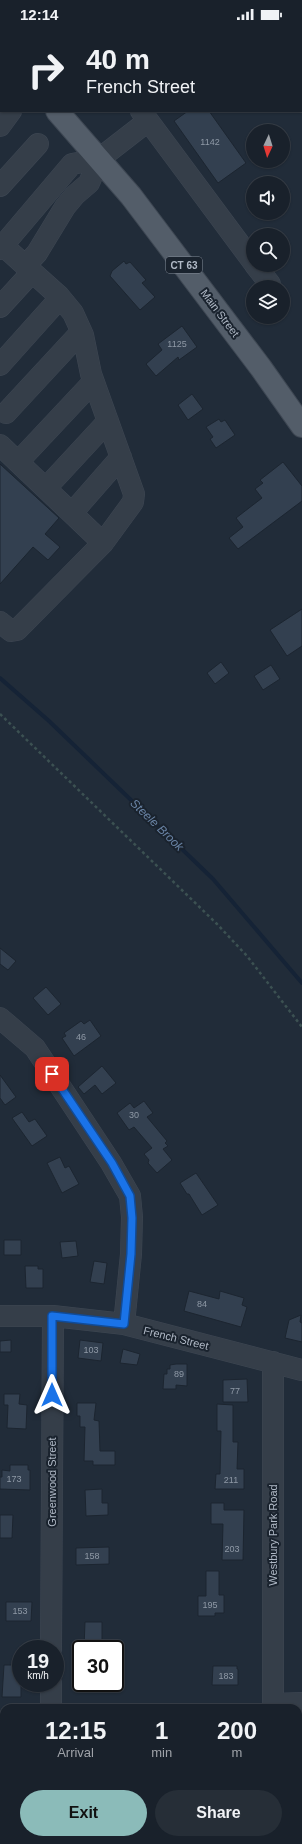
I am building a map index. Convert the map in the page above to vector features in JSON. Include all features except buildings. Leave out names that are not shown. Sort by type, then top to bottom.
[{"type":"main road","name":"Main Street","points":[[59,112],[131,196],[261,368],[302,426]]},
{"type":"street","points":[[0,126],[10,112]]},
{"type":"street","points":[[0,307],[28,269],[66,207],[75,195],[89,184],[99,159],[144,116],[246,253]]},
{"type":"street","points":[[0,186],[38,144]]},
{"type":"street","points":[[0,622],[11,631],[17,630],[103,543],[133,502],[134,494],[93,382],[81,332],[73,313],[60,298],[1,246],[72,164],[99,159]]},
{"type":"street","points":[[261,272],[267,280]]},
{"type":"street","points":[[0,365],[60,298]]},
{"type":"street","points":[[2,413],[81,332]]},
{"type":"street","points":[[18,462],[93,382]]},
{"type":"street","points":[[46,488],[108,421]]},
{"type":"street","points":[[0,445],[103,543]]},
{"type":"street","points":[[72,513],[121,457]]},
{"type":"street","points":[[0,1018],[35,1048],[112,1163],[130,1196],[132,1218],[131,1254],[124,1324]]},
{"type":"street","name":"French Street","points":[[0,1316],[52,1316],[124,1324],[302,1370]]},
{"type":"street","name":"Greenwood Street","points":[[51,1640],[52,1316]]},
{"type":"street","name":"Westbury Park Road","points":[[273,1362],[273,1704]]},
{"type":"street","points":[[51,1692],[51,1704]]},
{"type":"path","points":[[0,714],[217,924],[247,956],[302,1026]]},
{"type":"waterway","name":"Steele Brook","points":[[0,678],[49,721],[213,879],[302,983]]},
{"type":"route","points":[[52,1074],[112,1163],[130,1196],[132,1218],[131,1254],[124,1324],[52,1316],[52,1395]]}]
